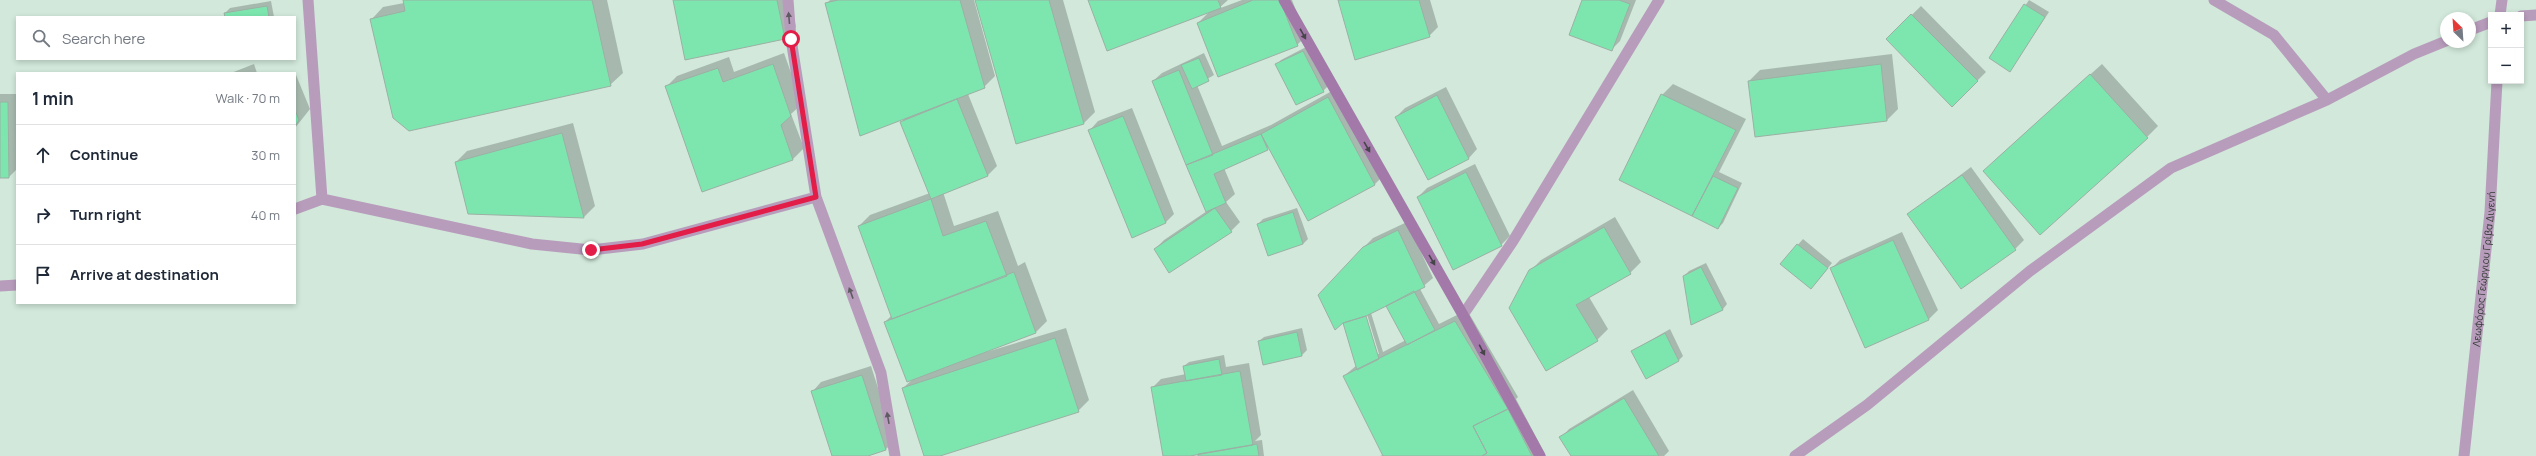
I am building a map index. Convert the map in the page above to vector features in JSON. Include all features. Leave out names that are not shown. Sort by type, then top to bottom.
[{"type":"main road","points":[[1284,0],[1463,315],[1540,456]]},
{"type":"street","points":[[308,0],[322,199]]},
{"type":"street","points":[[788,0],[791,39],[816,197],[881,373],[895,456]]},
{"type":"street","points":[[1463,315],[1512,241],[1659,0]]},
{"type":"street","points":[[2214,0],[2274,35],[2327,100]]},
{"type":"street","points":[[2500,12],[2502,0]]},
{"type":"street","points":[[2524,16],[2536,15]]},
{"type":"street","points":[[2476,28],[2488,23]]},
{"type":"street","points":[[1795,456],[1867,405],[2030,271],[2171,168],[2327,100],[2414,54],[2440,43]]},
{"type":"street","name":"Λεωφόρος Γεώργιου Γρίβα Διγενή","points":[[2464,456],[2490,212],[2497,84]]},
{"type":"street","points":[[296,210],[322,199],[532,244],[591,250],[642,244],[816,197]]},
{"type":"street","points":[[0,286],[16,285]]},
{"type":"building","points":[[403,0],[592,0],[611,86],[409,131],[393,118],[370,19],[405,11]]},
{"type":"building","points":[[673,0],[777,0],[785,39],[685,60]]},
{"type":"building","points":[[838,0],[960,0],[985,88],[860,136],[825,3]]},
{"type":"building","points":[[975,0],[1049,0],[1084,124],[1016,144]]},
{"type":"building","points":[[1088,0],[1218,0],[1221,8],[1107,51]]},
{"type":"building","points":[[1253,0],[1280,0],[1298,46],[1218,77],[1197,23]]},
{"type":"building","points":[[1338,0],[1419,0],[1430,37],[1355,60]]},
{"type":"building","points":[[1582,0],[1619,0],[1630,4],[1612,51],[1569,35]]},
{"type":"building","points":[[2024,4],[2045,17],[2010,72],[1989,58]]},
{"type":"building","points":[[267,6],[269,16],[225,16],[224,13]]},
{"type":"building","points":[[1911,14],[1978,81],[1952,107],[1886,39]]},
{"type":"building","points":[[1303,51],[1324,92],[1296,105],[1275,64]]},
{"type":"building","points":[[1199,58],[1209,81],[1192,89],[1181,65]]},
{"type":"building","points":[[773,64],[791,116],[781,125],[793,160],[702,192],[665,86],[718,68],[723,82]]},
{"type":"building","points":[[1881,64],[1887,121],[1755,137],[1748,81]]},
{"type":"building","points":[[1179,70],[1213,155],[1186,165],[1152,81]]},
{"type":"building","points":[[2090,74],[2148,138],[2040,235],[1983,171]]},
{"type":"building","points":[[1661,94],[1736,130],[1692,216],[1619,180]]},
{"type":"building","points":[[1437,95],[1469,159],[1428,180],[1395,117]]},
{"type":"building","points":[[1328,97],[1375,185],[1308,221],[1261,134]]},
{"type":"building","points":[[957,99],[988,176],[931,199],[900,122]]},
{"type":"building","points":[[0,102],[8,102],[9,178],[0,178]]},
{"type":"building","points":[[296,112],[299,120],[296,124]]},
{"type":"building","points":[[1123,116],[1166,223],[1132,238],[1088,130]]},
{"type":"building","points":[[562,133],[584,218],[468,214],[455,162]]},
{"type":"building","points":[[1261,134],[1268,150],[1214,174],[1226,203],[1206,212],[1186,165]]},
{"type":"building","points":[[1466,172],[1502,246],[1453,270],[1417,197]]},
{"type":"building","points":[[1962,175],[2016,250],[1961,289],[1907,214]]},
{"type":"building","points":[[1713,176],[1738,188],[1718,229],[1692,216]]},
{"type":"building","points":[[931,199],[943,236],[986,221],[1007,276],[892,319],[858,226]]},
{"type":"building","points":[[1215,208],[1232,232],[1169,273],[1154,249]]},
{"type":"building","points":[[1293,212],[1303,244],[1268,256],[1257,224]]},
{"type":"building","points":[[1604,227],[1631,274],[1576,305],[1598,341],[1546,371],[1509,308],[1529,270]]},
{"type":"building","points":[[1398,230],[1425,287],[1366,316],[1343,323],[1335,330],[1318,295],[1363,247]]},
{"type":"building","points":[[1893,240],[1929,320],[1865,348],[1830,268]]},
{"type":"building","points":[[1797,244],[1828,268],[1811,289],[1780,264]]},
{"type":"building","points":[[1701,267],[1723,310],[1691,325],[1683,276]]},
{"type":"building","points":[[1014,272],[1036,333],[907,382],[884,322]]},
{"type":"building","points":[[1414,291],[1435,330],[1407,345],[1386,306]]},
{"type":"building","points":[[1366,316],[1379,359],[1357,370],[1343,323]]},
{"type":"building","points":[[1455,321],[1508,409],[1473,426],[1487,453],[1482,456],[1383,456],[1343,376]]},
{"type":"building","points":[[1297,332],[1302,356],[1263,365],[1258,341]]},
{"type":"building","points":[[1665,333],[1679,361],[1646,379],[1631,351]]},
{"type":"building","points":[[1055,338],[1079,412],[940,456],[924,456],[902,388]]},
{"type":"building","points":[[1219,359],[1222,375],[1186,381],[1183,366]]},
{"type":"building","points":[[1240,371],[1253,445],[1190,456],[1163,456],[1151,387]]},
{"type":"building","points":[[862,375],[886,450],[868,456],[832,456],[811,391]]},
{"type":"building","points":[[1624,398],[1659,456],[1571,456],[1559,437]]},
{"type":"building","points":[[1508,409],[1532,456],[1482,456],[1487,453],[1473,426]]},
{"type":"building","points":[[1257,444],[1259,456],[1198,456],[1198,454]]},
{"type":"route","points":[[591,250],[642,244],[816,197],[791,39]]}]
